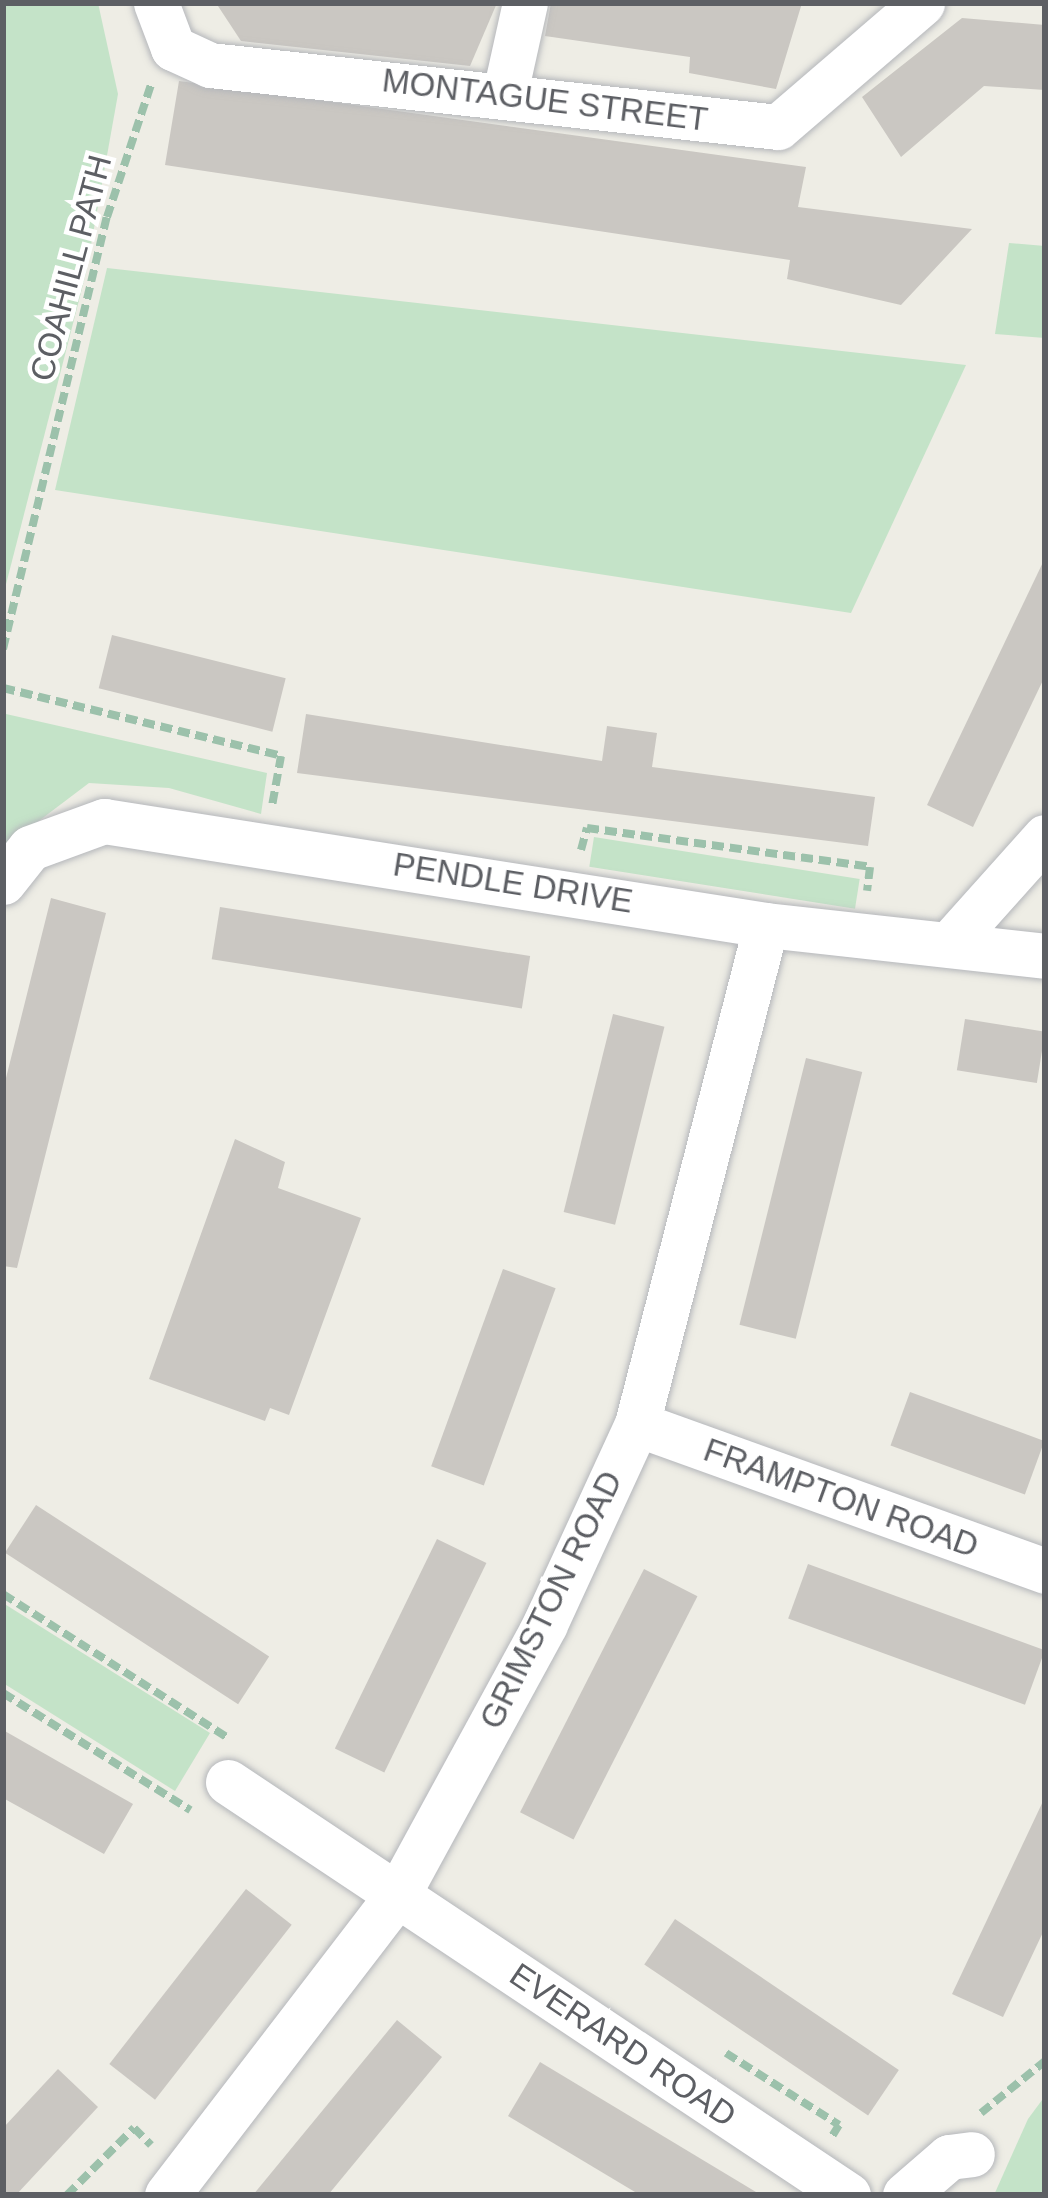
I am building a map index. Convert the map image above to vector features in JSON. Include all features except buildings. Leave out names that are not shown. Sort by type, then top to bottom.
[{"type":"street","points":[[156,3],[173,48]]},
{"type":"street","points":[[505,93],[525,3]]},
{"type":"street","name":"MONTAGUE STREET","points":[[173,48],[210,65],[505,93],[778,128],[922,3]]},
{"type":"street","name":"PENDLE DRIVE","points":[[3,882],[30,848],[104,821],[766,925],[1045,956]]},
{"type":"street","points":[[951,943],[1045,837]]},
{"type":"street","name":"GRIMSTON ROAD","points":[[167,2195],[398,1894],[545,1624],[637,1424],[766,925]]},
{"type":"street","name":"FRAMPTON ROAD","points":[[637,1424],[1045,1571]]},
{"type":"street","name":"EVERARD ROAD","points":[[226,1783],[848,2195]]},
{"type":"street","points":[[905,2195],[930,2169],[972,2153]]},
{"type":"path","name":"COAHILL PATH","points":[[3,649],[107,217],[144,97],[173,48]]},
{"type":"path","points":[[3,688],[281,756],[272,807],[296,811]]},
{"type":"path","points":[[556,849],[580,853],[587,827],[870,867],[866,903],[884,900]]},
{"type":"path","points":[[3,1594],[226,1783]]},
{"type":"path","points":[[3,1693],[226,1783]]},
{"type":"path","points":[[703,2038],[839,2125]]},
{"type":"path","points":[[67,2195],[134,2128],[157,2150],[175,2146]]},
{"type":"green space","points":[[3,3],[98,3],[118,94],[86,273],[3,596]]},
{"type":"green space","points":[[1009,243],[1045,246],[1045,338],[995,334]]},
{"type":"green space","points":[[107,268],[966,365],[851,613],[55,490]]},
{"type":"green space","points":[[6,714],[267,773],[261,814],[169,788],[89,783],[3,848]]},
{"type":"green space","points":[[594,837],[860,879],[855,909],[589,867]]},
{"type":"green space","points":[[3,1603],[210,1733],[175,1791],[3,1683]]},
{"type":"green space","points":[[1045,2096],[1045,2195],[994,2195],[1028,2119]]}]
